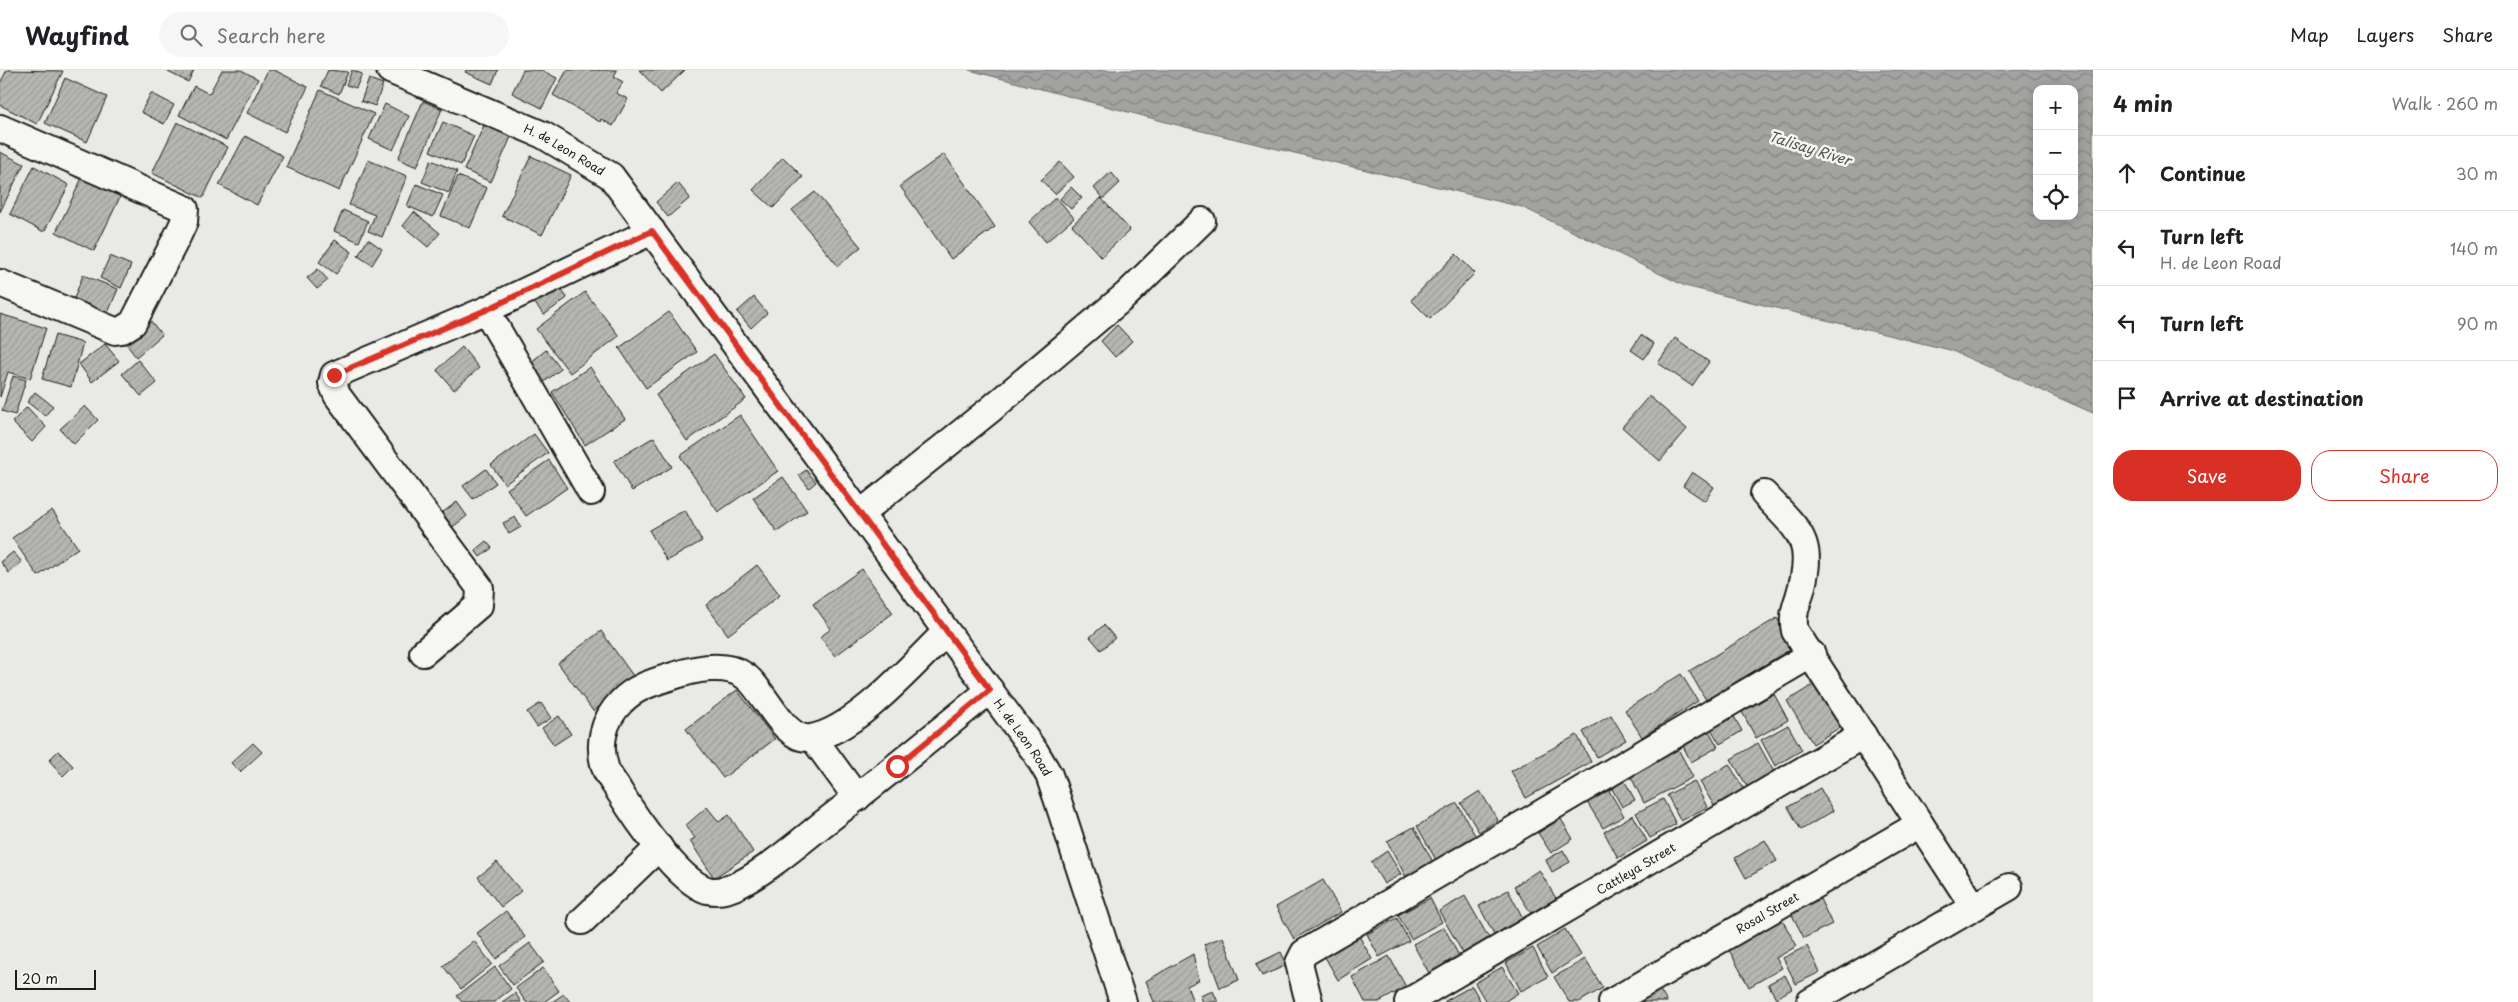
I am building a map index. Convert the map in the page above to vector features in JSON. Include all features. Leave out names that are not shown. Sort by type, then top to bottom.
[{"type":"street","name":"H. de Leon Road","points":[[390,70],[543,136],[611,176],[990,690],[1049,775],[1123,1002]]},
{"type":"street","points":[[0,128],[181,206],[185,209],[185,213],[178,234],[133,323],[122,330],[115,331],[95,324],[0,283]]},
{"type":"street","points":[[860,514],[991,409],[1126,295],[1202,221]]},
{"type":"street","points":[[423,653],[479,605],[480,588],[337,395],[332,383],[334,375],[486,310],[652,231]]},
{"type":"street","points":[[486,310],[591,492]]},
{"type":"street","points":[[1764,494],[1799,533],[1806,548],[1805,578],[1793,622],[1796,630],[1974,907]]},
{"type":"street","points":[[946,632],[865,709],[839,727],[813,738],[800,738],[790,731],[745,676],[730,670],[705,668],[645,684],[621,701],[604,723],[602,747],[606,770],[633,814],[658,847],[680,870],[705,889],[721,892],[741,884],[857,798],[990,690]]},
{"type":"street","points":[[1309,1002],[1299,963],[1304,953],[1812,654]]},
{"type":"street","name":"Cattleya Street","points":[[1408,1002],[1863,735]]},
{"type":"street","points":[[813,738],[857,798]]},
{"type":"street","name":"Rosal Street","points":[[1612,1002],[1920,824]]},
{"type":"street","points":[[582,921],[658,847]]},
{"type":"street","points":[[1810,1002],[2009,887]]},
{"type":"water","name":"Talisay River","points":[[969,70],[2093,70],[2093,413],[1950,350],[1685,286],[1522,207],[1185,127]]},
{"type":"building","points":[[7,70],[63,71],[37,124],[0,105],[0,83]]},
{"type":"building","points":[[169,70],[194,70],[188,82],[168,72]]},
{"type":"building","points":[[222,70],[241,70],[258,79],[226,140],[179,115],[194,86],[209,94]]},
{"type":"building","points":[[268,70],[274,70],[308,87],[285,132],[247,113]]},
{"type":"building","points":[[328,70],[348,72],[339,94],[321,86]]},
{"type":"building","points":[[352,70],[362,74],[356,88],[346,85]]},
{"type":"building","points":[[466,70],[498,70],[492,84],[465,72]]},
{"type":"building","points":[[523,70],[541,70],[557,78],[542,108],[512,93]]},
{"type":"building","points":[[567,70],[617,70],[614,77],[623,82],[616,93],[628,99],[613,126],[601,119],[600,122],[553,95]]},
{"type":"building","points":[[639,70],[685,70],[661,93]]},
{"type":"building","points":[[65,78],[107,97],[87,142],[45,123]]},
{"type":"building","points":[[369,79],[383,84],[375,106],[361,101]]},
{"type":"building","points":[[320,90],[374,114],[339,191],[286,167]]},
{"type":"building","points":[[151,93],[174,105],[164,124],[141,112]]},
{"type":"building","points":[[423,101],[442,109],[417,167],[398,159]]},
{"type":"building","points":[[385,104],[409,116],[393,150],[369,139]]},
{"type":"building","points":[[177,122],[228,147],[203,198],[152,173]]},
{"type":"building","points":[[443,122],[474,136],[461,165],[430,151]]},
{"type":"building","points":[[484,125],[511,137],[491,182],[464,170]]},
{"type":"building","points":[[245,136],[283,156],[257,205],[219,185]]},
{"type":"building","points":[[0,152],[24,164],[0,212]]},
{"type":"building","points":[[944,154],[995,227],[951,259],[900,186]]},
{"type":"building","points":[[531,156],[571,175],[542,235],[502,216]]},
{"type":"building","points":[[783,157],[803,177],[773,208],[753,190]]},
{"type":"building","points":[[368,160],[407,176],[382,237],[368,231],[375,215],[349,205]]},
{"type":"building","points":[[431,160],[457,171],[449,193],[422,182]]},
{"type":"building","points":[[1060,162],[1074,177],[1055,194],[1041,180]]},
{"type":"building","points":[[34,166],[69,185],[44,232],[10,214]]},
{"type":"building","points":[[1111,172],[1120,183],[1103,199],[1094,188]]},
{"type":"building","points":[[83,176],[121,195],[94,251],[56,232]]},
{"type":"building","points":[[458,176],[487,188],[470,228],[441,216]]},
{"type":"building","points":[[678,183],[690,198],[668,217],[656,202]]},
{"type":"building","points":[[416,184],[443,195],[433,217],[407,206]]},
{"type":"building","points":[[1071,187],[1082,198],[1071,209],[1060,199]]},
{"type":"building","points":[[815,192],[861,247],[838,266],[792,210]]},
{"type":"building","points":[[1056,197],[1074,218],[1046,242],[1029,222]]},
{"type":"building","points":[[1101,198],[1130,230],[1101,257],[1072,225]]},
{"type":"building","points":[[343,210],[368,221],[359,242],[334,231]]},
{"type":"building","points":[[414,212],[440,233],[428,247],[403,226]]},
{"type":"building","points":[[368,239],[382,249],[372,265],[358,256]]},
{"type":"building","points":[[335,240],[352,252],[336,274],[319,262]]},
{"type":"building","points":[[1456,254],[1475,273],[1430,319],[1411,300]]},
{"type":"building","points":[[110,256],[131,265],[121,288],[100,278]]},
{"type":"building","points":[[318,269],[328,280],[317,289],[307,278]]},
{"type":"building","points":[[83,275],[118,289],[105,320],[71,306]]},
{"type":"building","points":[[557,283],[567,298],[544,315],[533,301]]},
{"type":"building","points":[[585,292],[619,336],[570,373],[536,329]]},
{"type":"building","points":[[754,297],[767,313],[751,328],[737,312]]},
{"type":"building","points":[[669,312],[697,352],[646,388],[619,348]]},
{"type":"building","points":[[0,314],[46,328],[30,379],[8,372],[0,397]]},
{"type":"building","points":[[150,320],[162,335],[136,357],[124,341]]},
{"type":"building","points":[[1117,325],[1132,341],[1115,357],[1101,341]]},
{"type":"building","points":[[55,335],[83,343],[71,387],[42,379]]},
{"type":"building","points":[[1641,335],[1654,344],[1644,359],[1631,350]]},
{"type":"building","points":[[1675,338],[1709,362],[1692,386],[1658,363]]},
{"type":"building","points":[[105,344],[119,361],[92,382],[79,364]]},
{"type":"building","points":[[462,347],[479,368],[454,390],[437,370]]},
{"type":"building","points":[[546,350],[561,369],[539,386],[525,367]]},
{"type":"building","points":[[714,354],[746,399],[687,441],[656,395]]},
{"type":"building","points":[[138,360],[157,383],[141,396],[122,374]]},
{"type":"building","points":[[590,367],[625,419],[585,445],[552,392]]},
{"type":"building","points":[[13,376],[26,380],[15,415],[2,411]]},
{"type":"building","points":[[35,392],[53,406],[45,416],[27,402]]},
{"type":"building","points":[[1649,396],[1687,429],[1660,461],[1622,427]]},
{"type":"building","points":[[85,406],[98,420],[74,444],[60,429]]},
{"type":"building","points":[[27,407],[46,427],[32,442],[12,422]]},
{"type":"building","points":[[740,415],[778,471],[718,512],[680,456]]},
{"type":"building","points":[[534,434],[548,453],[505,484],[491,465]]},
{"type":"building","points":[[654,437],[672,467],[632,491],[614,461]]},
{"type":"building","points":[[549,460],[567,488],[526,516],[507,489]]},
{"type":"building","points":[[486,469],[496,483],[473,499],[463,486]]},
{"type":"building","points":[[806,470],[816,482],[809,488],[799,475]]},
{"type":"building","points":[[1692,472],[1714,487],[1705,501],[1683,486]]},
{"type":"building","points":[[783,477],[807,511],[777,532],[753,498]]},
{"type":"building","points":[[457,502],[467,516],[450,529],[439,515]]},
{"type":"building","points":[[52,510],[78,548],[38,576],[12,538]]},
{"type":"building","points":[[685,510],[702,541],[667,561],[649,530]]},
{"type":"building","points":[[515,517],[521,527],[509,534],[503,523]]},
{"type":"building","points":[[486,541],[492,548],[480,557],[475,550]]},
{"type":"building","points":[[13,552],[22,562],[9,573],[1,562]]},
{"type":"building","points":[[757,565],[780,595],[728,635],[706,605]]},
{"type":"building","points":[[862,569],[893,613],[835,656],[820,637],[831,629],[813,604]]},
{"type":"building","points":[[1777,618],[1794,647],[1706,700],[1689,671]]},
{"type":"building","points":[[1104,625],[1115,638],[1101,650],[1090,637]]},
{"type":"building","points":[[601,631],[636,680],[593,711],[558,663]]},
{"type":"building","points":[[1681,674],[1698,701],[1642,737],[1625,710]]},
{"type":"building","points":[[1816,683],[1842,726],[1813,744],[1787,701]]},
{"type":"building","points":[[737,690],[775,739],[723,778],[686,729]]},
{"type":"building","points":[[1774,694],[1788,720],[1756,738],[1742,712]]},
{"type":"building","points":[[541,703],[551,718],[537,727],[527,712]]},
{"type":"building","points":[[1732,713],[1742,731],[1720,744],[1709,726]]},
{"type":"building","points":[[1611,715],[1626,740],[1597,757],[1583,732]]},
{"type":"building","points":[[559,716],[571,734],[554,745],[542,728]]},
{"type":"building","points":[[1788,725],[1802,750],[1775,766],[1761,740]]},
{"type":"building","points":[[1709,731],[1718,747],[1691,762],[1683,746]]},
{"type":"building","points":[[1577,735],[1591,762],[1526,798],[1511,771]]},
{"type":"building","points":[[253,743],[262,752],[240,772],[231,763]]},
{"type":"building","points":[[1758,743],[1774,772],[1748,788],[1731,759]]},
{"type":"building","points":[[1678,749],[1693,777],[1644,803],[1630,775]]},
{"type":"building","points":[[58,751],[73,766],[63,776],[49,760]]},
{"type":"building","points":[[1729,764],[1745,791],[1716,809],[1700,782]]},
{"type":"building","points":[[1624,780],[1635,800],[1622,807],[1611,787]]},
{"type":"building","points":[[1694,781],[1707,807],[1681,821],[1667,795]]},
{"type":"building","points":[[1820,788],[1833,811],[1801,830],[1788,807]]},
{"type":"building","points":[[1608,789],[1624,816],[1603,828],[1587,802]]},
{"type":"building","points":[[1480,791],[1498,820],[1479,832],[1461,803]]},
{"type":"building","points":[[1663,799],[1676,824],[1650,838],[1636,813]]},
{"type":"building","points":[[1457,803],[1476,837],[1436,860],[1417,826]]},
{"type":"building","points":[[707,807],[719,822],[729,815],[753,852],[714,878],[690,841],[695,838],[685,826]]},
{"type":"building","points":[[1633,815],[1647,841],[1618,858],[1604,832]]},
{"type":"building","points":[[1561,819],[1573,839],[1551,853],[1538,833]]},
{"type":"building","points":[[1414,827],[1433,862],[1406,877],[1387,841]]},
{"type":"building","points":[[1765,840],[1777,861],[1746,878],[1735,858]]},
{"type":"building","points":[[1563,850],[1570,862],[1552,872],[1546,860]]},
{"type":"building","points":[[1387,851],[1401,874],[1384,884],[1371,862]]},
{"type":"building","points":[[497,862],[521,891],[501,907],[478,877]]},
{"type":"building","points":[[1539,870],[1557,900],[1532,915],[1514,886]]},
{"type":"building","points":[[1323,880],[1341,912],[1294,939],[1276,907]]},
{"type":"building","points":[[1508,890],[1524,920],[1495,936],[1479,906]]},
{"type":"building","points":[[1465,896],[1490,940],[1464,955],[1439,911]]},
{"type":"building","points":[[1430,898],[1442,922],[1411,939],[1398,915]]},
{"type":"building","points":[[1820,899],[1832,924],[1804,938],[1791,913]]},
{"type":"building","points":[[506,911],[525,937],[496,959],[477,933]]},
{"type":"building","points":[[1397,918],[1409,941],[1379,957],[1367,934]]},
{"type":"building","points":[[1782,920],[1797,946],[1776,958],[1782,968],[1749,987],[1729,950]]},
{"type":"building","points":[[1444,927],[1460,958],[1430,975],[1413,944]]},
{"type":"building","points":[[1565,929],[1581,955],[1552,973],[1537,947]]},
{"type":"building","points":[[1359,936],[1372,959],[1338,980],[1325,957]]},
{"type":"building","points":[[1223,937],[1239,980],[1220,988],[1204,944]]},
{"type":"building","points":[[474,941],[492,964],[461,989],[443,966]]},
{"type":"building","points":[[530,943],[544,962],[513,985],[499,966]]},
{"type":"building","points":[[1807,946],[1820,972],[1796,984],[1783,958]]},
{"type":"building","points":[[1533,948],[1548,977],[1521,991],[1506,963]]},
{"type":"building","points":[[1281,952],[1287,965],[1262,976],[1256,964]]},
{"type":"building","points":[[1193,954],[1199,980],[1187,986],[1193,1002],[1154,1002],[1146,981]]},
{"type":"building","points":[[1389,956],[1406,987],[1379,1002],[1365,1002],[1352,977]]},
{"type":"building","points":[[1585,959],[1603,988],[1579,1002],[1569,1002],[1554,977]]},
{"type":"building","points":[[495,967],[511,989],[494,1002],[462,1002],[457,996]]},
{"type":"building","points":[[1502,967],[1518,993],[1504,1002],[1486,1002],[1475,983]]},
{"type":"building","points":[[543,968],[559,991],[544,1002],[526,1002],[516,988]]},
{"type":"building","points":[[1785,975],[1792,989],[1776,998],[1768,984]]},
{"type":"building","points":[[1472,986],[1481,1002],[1445,1002],[1445,1001]]},
{"type":"building","points":[[1658,987],[1667,1002],[1632,1002]]},
{"type":"building","points":[[1213,991],[1218,1002],[1203,1002],[1200,996]]},
{"type":"building","points":[[515,993],[521,1002],[502,1002]]},
{"type":"building","points":[[564,994],[570,1002],[552,1002]]},
{"type":"route","points":[[334,375],[486,310],[652,231],[990,690],[897,766]]}]
